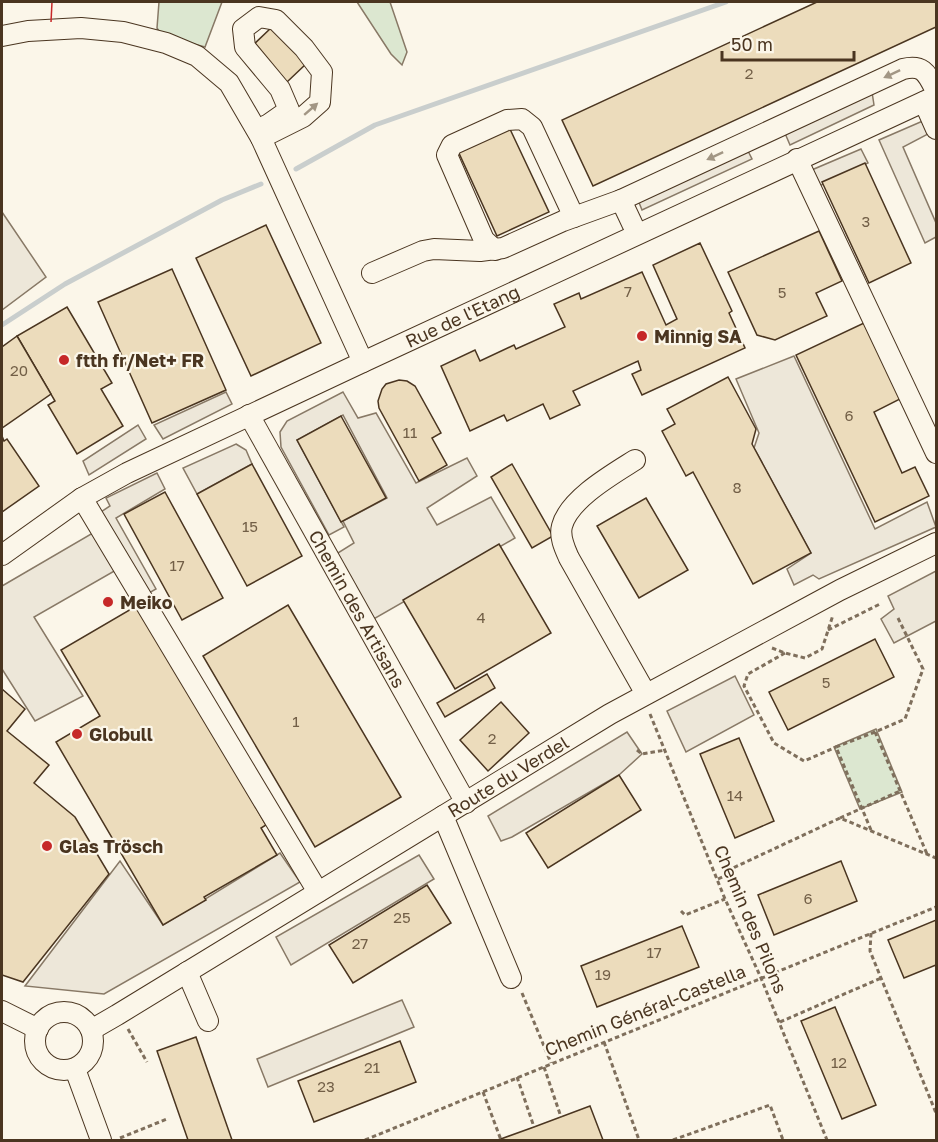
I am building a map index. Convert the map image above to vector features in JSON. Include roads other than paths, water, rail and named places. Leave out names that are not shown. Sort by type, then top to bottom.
[{"type":"street","points":[[259,17],[276,21],[304,48],[322,72],[320,102],[303,117],[259,134],[289,110],[280,89],[244,47],[243,29],[259,17]]},
{"type":"street","points":[[2,36],[28,31],[81,28],[123,32],[166,43],[197,56],[229,83],[259,134],[363,362]]},
{"type":"street","points":[[372,273],[423,251],[434,249],[495,250],[621,200],[903,69],[919,68],[929,77],[936,129]]},
{"type":"street","name":"Rue de l'Etang","points":[[2,555],[82,498],[127,473],[932,96]]},
{"type":"street","points":[[495,250],[484,240],[447,155],[452,145],[507,120],[522,119],[532,126],[574,217]]},
{"type":"street","points":[[797,159],[936,453]]},
{"type":"street","points":[[621,200],[637,234]]},
{"type":"street","name":"Chemin des Artisans","points":[[249,415],[466,803]]},
{"type":"street","points":[[635,460],[609,477],[575,505],[562,527],[562,536],[569,558],[647,702]]},
{"type":"street","points":[[82,498],[318,892]]},
{"type":"street","name":"Route du Verdel","points":[[91,1030],[443,816],[647,702],[840,590],[936,543]]},
{"type":"street","points":[[443,816],[515,983]]},
{"type":"street","points":[[187,972],[196,988],[208,1021]]},
{"type":"street","points":[[2,1011],[38,1029]]},
{"type":"street","points":[[60,1012],[69,1012],[78,1016],[91,1030],[93,1048],[83,1064],[75,1069],[58,1070],[43,1061],[36,1046],[38,1029],[43,1021],[60,1012]]},
{"type":"street","points":[[75,1069],[110,1139]]},
{"type":"waterway","points":[[296,169],[375,125],[726,2]]},
{"type":"waterway","points":[[2,325],[65,284],[222,200],[261,184]]},
{"type":"place","name":"Minnig SA","points":[[642,336]]},
{"type":"place","name":"ftth fr/Net+ FR","points":[[64,360]]},
{"type":"place","name":"Meiko","points":[[108,602]]},
{"type":"place","name":"Globull","points":[[77,734]]},
{"type":"place","name":"Glas Trösch","points":[[47,846]]}]
